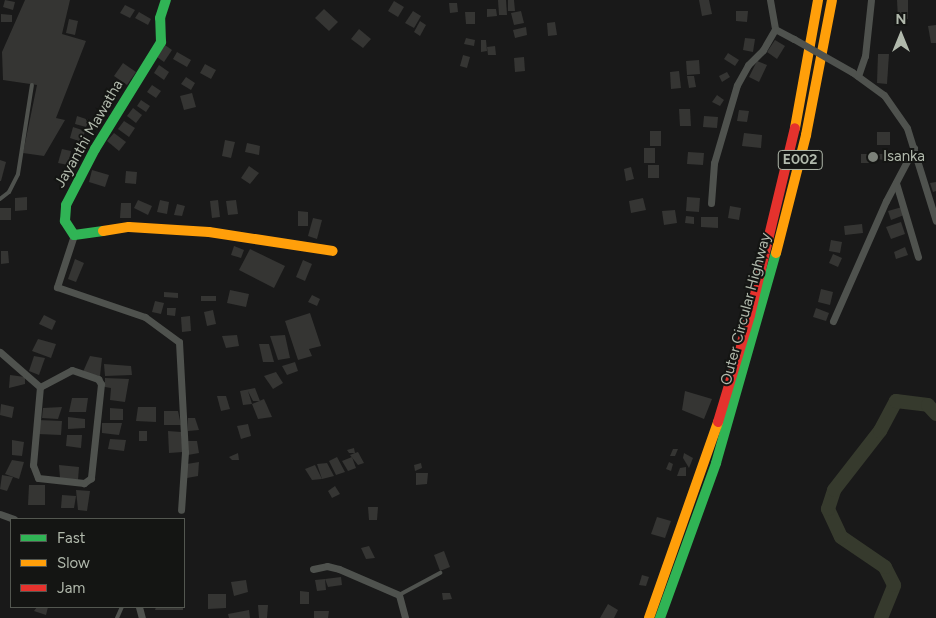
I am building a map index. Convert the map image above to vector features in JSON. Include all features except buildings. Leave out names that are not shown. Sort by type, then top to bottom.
[{"type":"main road","name":"Jayanthi Mawatha","points":[[74,235],[65,220],[66,205],[95,149],[161,42],[160,18],[166,0]]},
{"type":"main road","name":"Outer Circular Highway","points":[[649,618],[706,461],[755,316],[792,143],[818,0]]},
{"type":"main road","name":"Outer Circular Highway","points":[[660,618],[716,462],[804,145],[832,0]]},
{"type":"main road","points":[[74,235],[129,228],[210,232],[333,250]]},
{"type":"street","points":[[711,203],[714,163],[737,86],[748,65],[763,50],[776,29],[770,0]]},
{"type":"street","points":[[855,74],[865,56],[871,0]]},
{"type":"street","points":[[776,29],[855,74],[884,95],[907,128],[936,222]]},
{"type":"street","points":[[833,321],[914,148]]},
{"type":"street","points":[[896,183],[918,257]]},
{"type":"street","points":[[74,235],[57,287],[145,317],[179,342],[185,452],[181,510]]},
{"type":"street","points":[[0,352],[40,387]]},
{"type":"street","points":[[72,370],[100,380],[97,441],[88,481],[65,481],[35,475],[33,465],[40,387],[72,370]]},
{"type":"street","points":[[312,569],[327,566],[339,569],[399,595],[405,618]]},
{"type":"lane","points":[[0,199],[9,192],[18,174],[32,85]]},
{"type":"lane","points":[[399,595],[440,573]]},
{"type":"waterway","points":[[881,618],[894,585],[885,567],[841,537],[828,509],[834,490],[880,431],[896,401],[928,405],[936,414]]},
{"type":"traffic: fast","points":[[103,231],[74,235],[65,221],[66,205],[95,149],[161,42],[160,18],[166,0]]},
{"type":"traffic: fast","points":[[660,618],[716,463],[776,253]]},
{"type":"traffic: slow","points":[[795,128],[818,0]]},
{"type":"traffic: slow","points":[[776,253],[806,135],[832,0]]},
{"type":"traffic: slow","points":[[103,231],[129,227],[209,232],[333,251]]},
{"type":"traffic: slow","points":[[649,618],[718,422]]},
{"type":"traffic: jam","points":[[718,422],[750,315],[795,128]]},
{"type":"place","name":"Isanka","points":[[873,157]]}]
